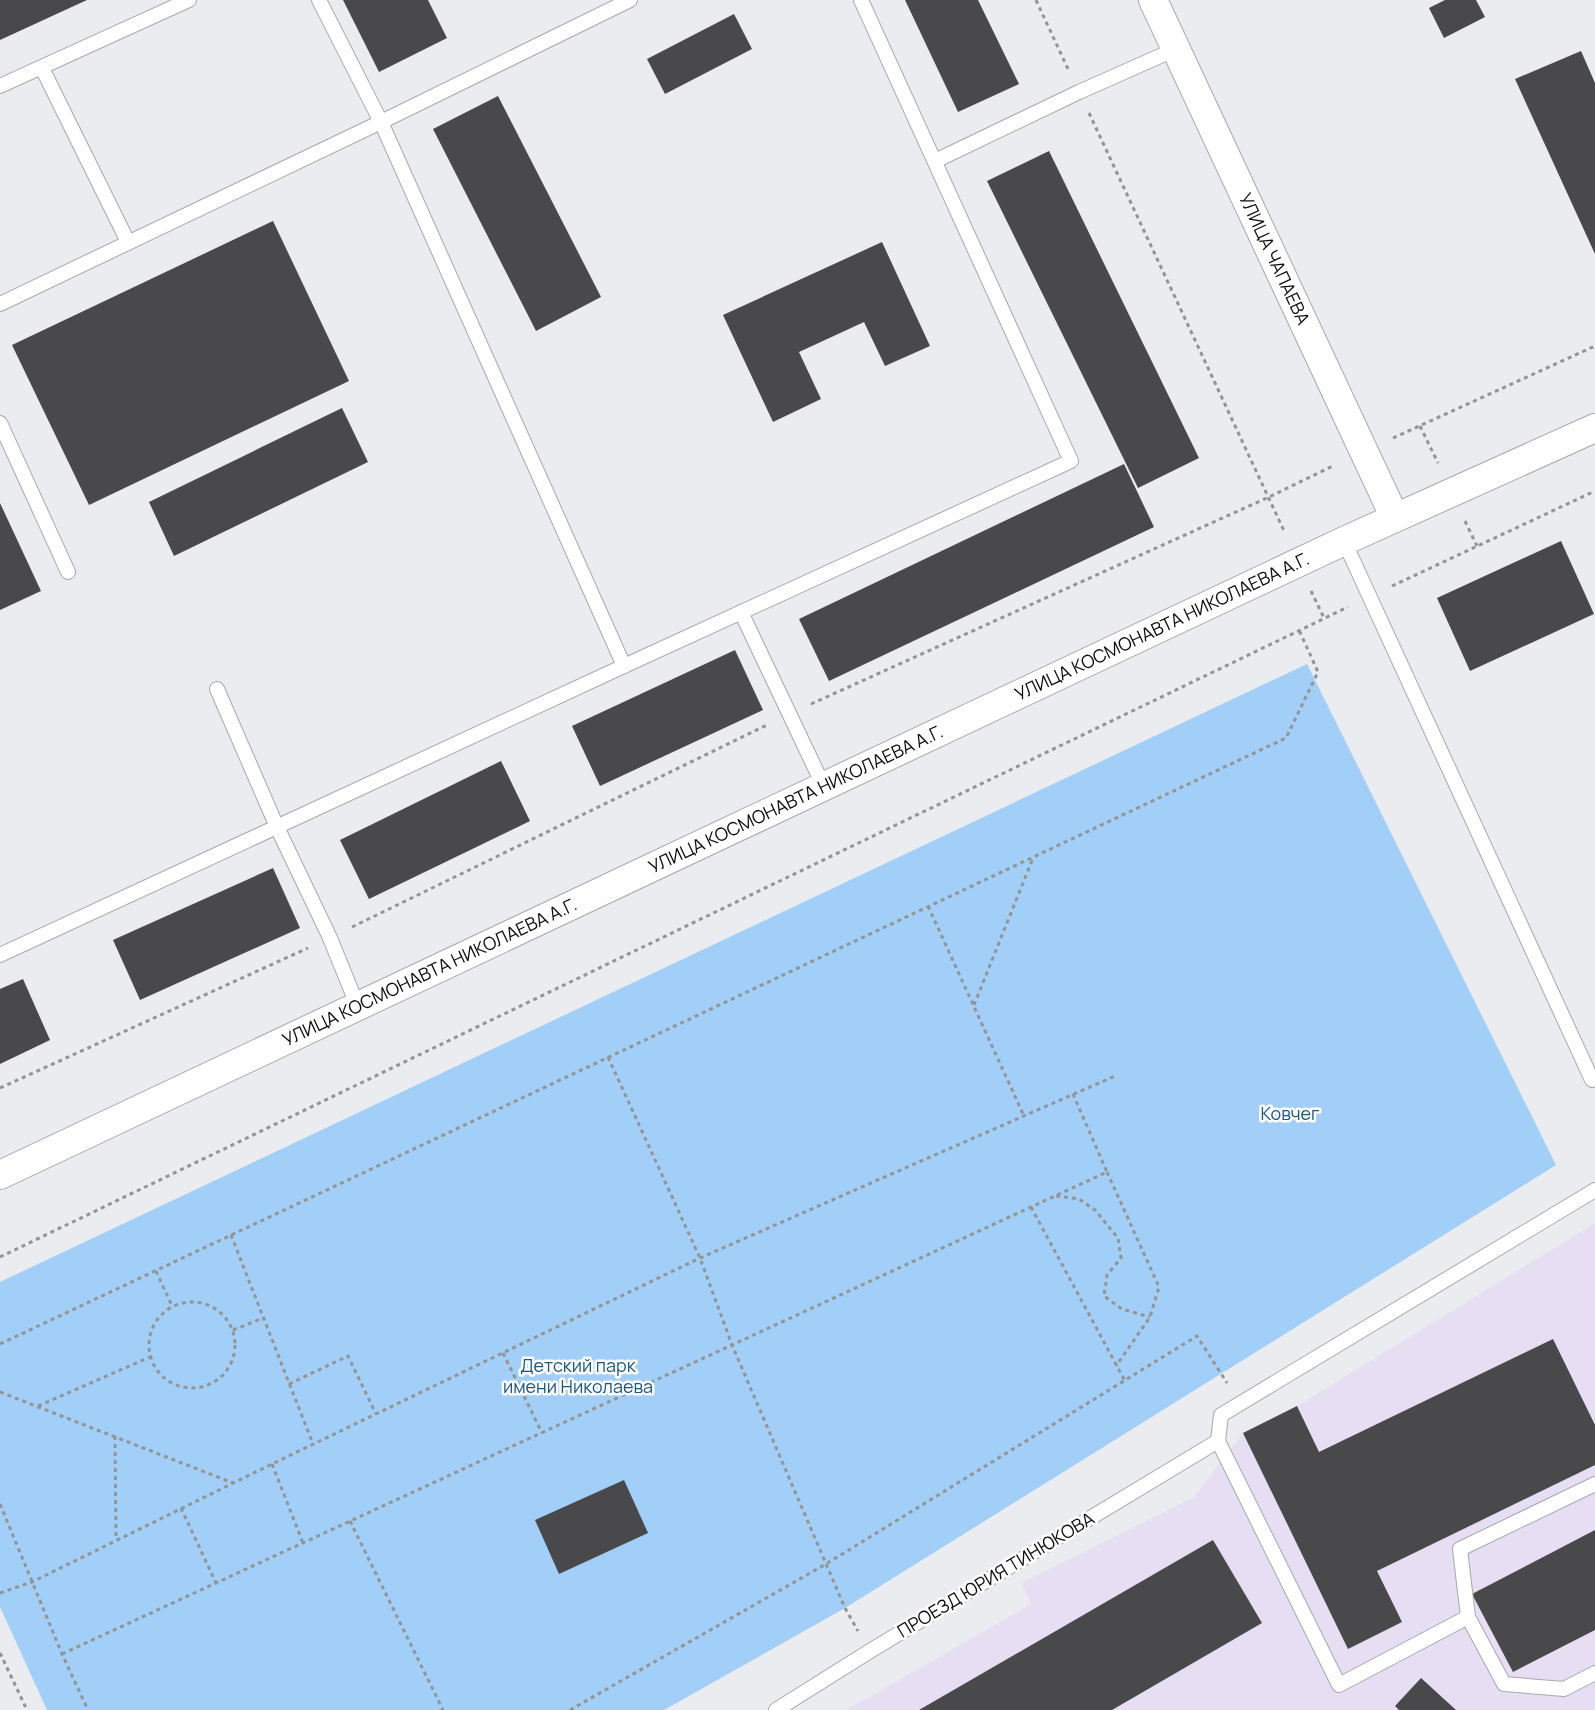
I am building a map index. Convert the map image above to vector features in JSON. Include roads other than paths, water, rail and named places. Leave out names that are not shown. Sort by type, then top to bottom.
[{"type":"street","name":"УЛИЦА ЧАПАЕВА","points":[[1153,0],[1395,518]]},
{"type":"street","name":"УЛИЦА КОСМОНАВТА НИКОЛАЕВА А.Г.","points":[[0,1176],[1344,541],[1595,428]]},
{"type":"lane","points":[[0,86],[189,0]]},
{"type":"lane","points":[[319,0],[381,122],[624,666]]},
{"type":"lane","points":[[0,304],[381,122],[630,0]]},
{"type":"lane","points":[[0,955],[1072,461],[861,0]]},
{"type":"lane","points":[[935,161],[1079,92],[1176,49]]},
{"type":"lane","points":[[42,68],[128,242]]},
{"type":"lane","points":[[0,423],[68,572]]},
{"type":"lane","points":[[1344,541],[1592,1080]]},
{"type":"lane","points":[[741,612],[824,787]]},
{"type":"lane","points":[[217,689],[277,827],[330,938],[358,1007]]},
{"type":"lane","points":[[1468,1617],[1339,1685],[1218,1441],[1221,1415],[1595,1190]]},
{"type":"lane","name":"ПРОЕЗД ЮРИЯ ТИНЮКОВА","points":[[776,1710],[870,1651],[1218,1441]]},
{"type":"lane","points":[[1595,1484],[1460,1550],[1468,1617],[1504,1684],[1564,1689],[1595,1673]]},
{"type":"park label","name":"Ковчег","points":[[1290,1114]]},
{"type":"park label","name":"Детский парк имени Николаева","points":[[578,1376]]}]
